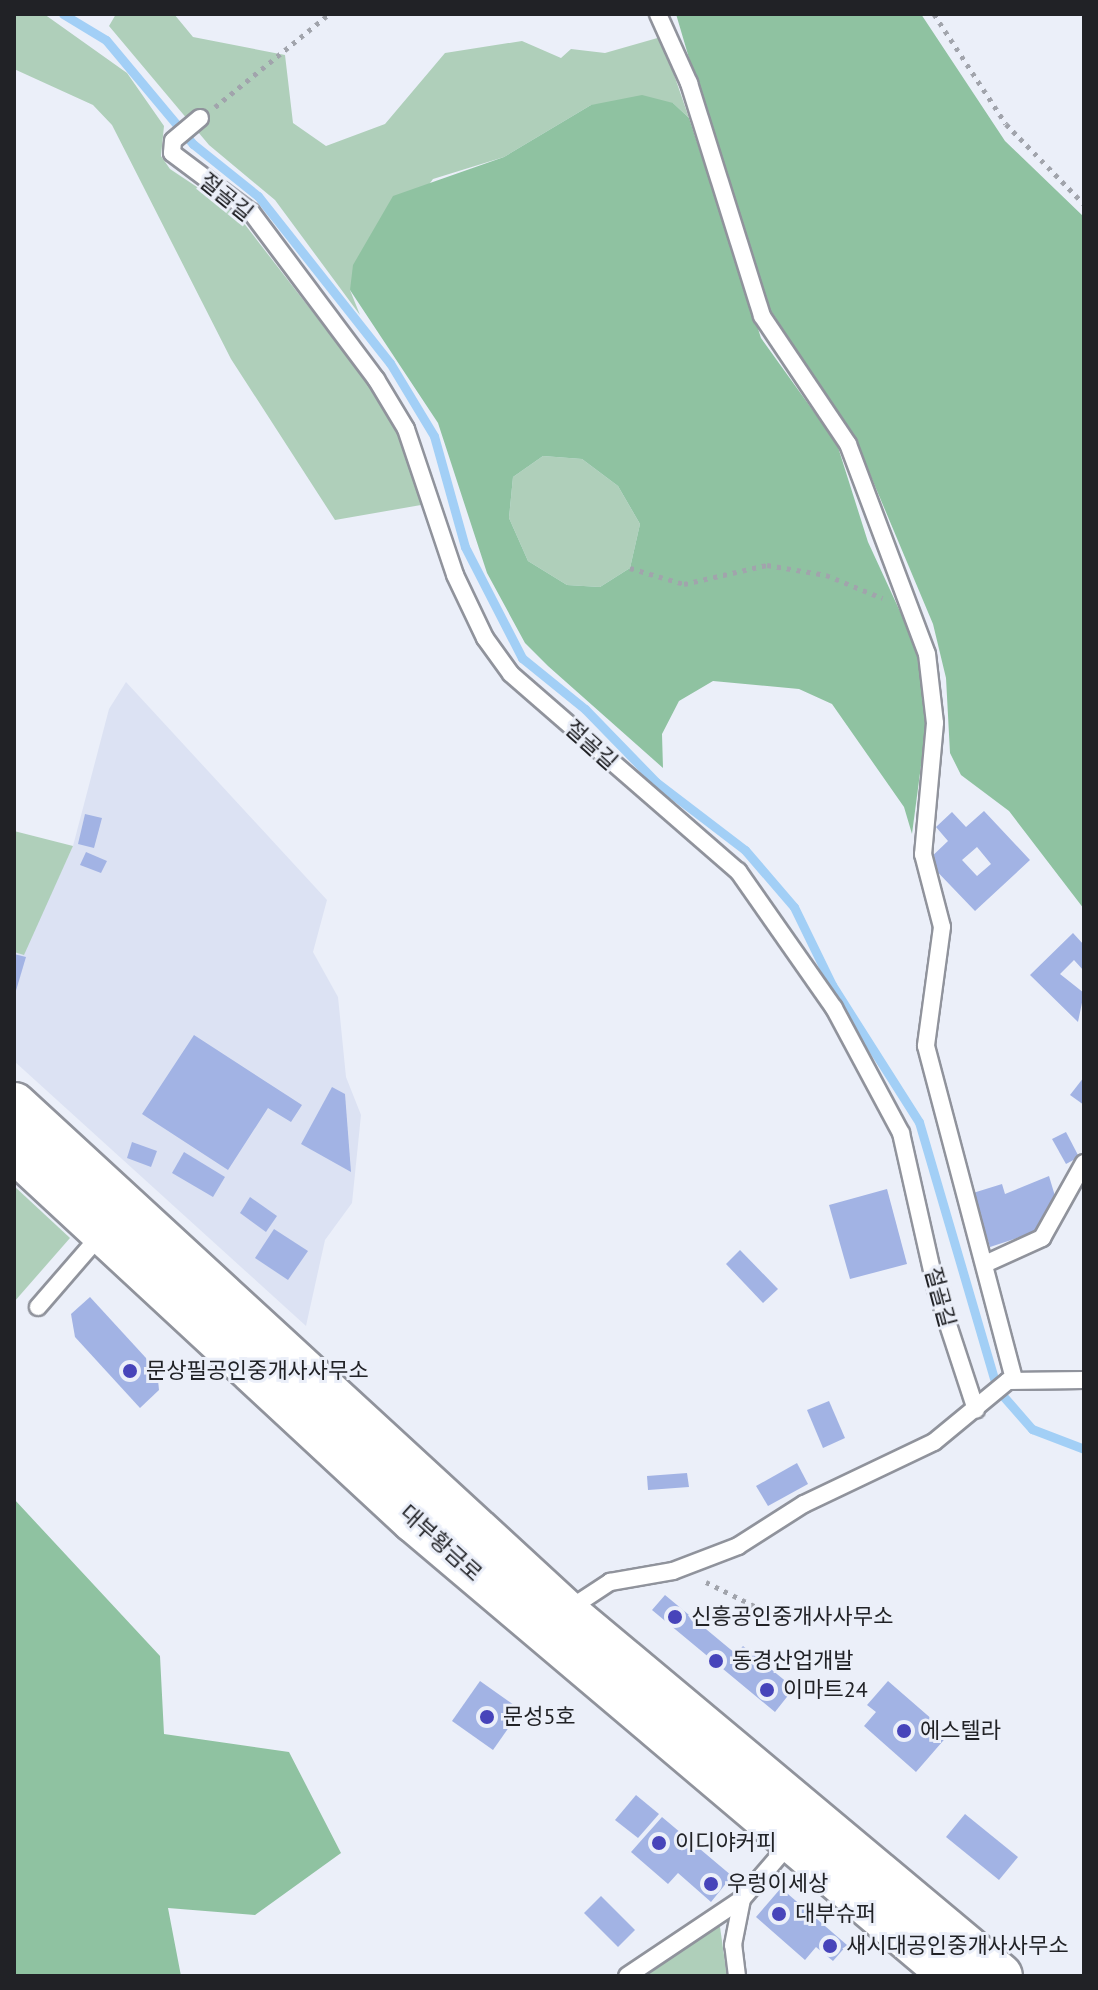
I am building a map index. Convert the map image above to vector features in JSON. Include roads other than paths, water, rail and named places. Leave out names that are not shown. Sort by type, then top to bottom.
[{"type":"main road","name":"대부황금로","points":[[14,1105],[114,1220],[555,1623],[802,1829],[1000,1976]]},
{"type":"main road","name":"대부황금로","points":[[14,1149],[114,1220]]},
{"type":"main road","name":"대부황금로","points":[[802,1829],[953,1976]]},
{"type":"lane","points":[[658,14],[689,83],[762,316],[848,444],[915,618],[934,685],[923,854],[942,927],[926,1046],[1014,1380]]},
{"type":"lane","name":"절골길","points":[[200,118],[173,141],[180,164],[251,212],[376,379],[406,429],[455,575],[511,674],[738,871],[804,960],[901,1133],[936,1288],[976,1410]]},
{"type":"lane","points":[[985,1264],[1042,1238],[1084,1163]]},
{"type":"lane","points":[[38,1307],[114,1220]]},
{"type":"lane","points":[[555,1623],[610,1582],[673,1571],[738,1546],[804,1504],[934,1442],[1014,1380],[1084,1380]]},
{"type":"lane","points":[[627,1976],[742,1899],[802,1829]]},
{"type":"lane","points":[[737,1976],[733,1945],[742,1899]]},
{"type":"waterway","points":[[63,14],[106,40],[193,144],[258,196],[390,363],[434,436],[465,547],[522,658],[585,709],[656,782],[745,850],[794,907],[832,985],[919,1122],[994,1378]]},
{"type":"waterway","points":[[1004,1397],[1032,1429],[1084,1449]]},
{"type":"place","name":"문상필공인중개사사무소","points":[[130,1371]]},
{"type":"place","name":"신흥공인중개사사무소","points":[[675,1617]]},
{"type":"place","name":"동경산업개발","points":[[716,1661]]},
{"type":"place","name":"이마트24","points":[[767,1690]]},
{"type":"place","name":"문성5호","points":[[487,1717]]},
{"type":"place","name":"에스텔라","points":[[904,1731]]},
{"type":"place","name":"이디야커피","points":[[659,1843]]},
{"type":"place","name":"우렁이세상","points":[[711,1884]]},
{"type":"place","name":"대부슈퍼","points":[[779,1914]]},
{"type":"place","name":"새시대공인중개사사무소","points":[[830,1946]]}]
